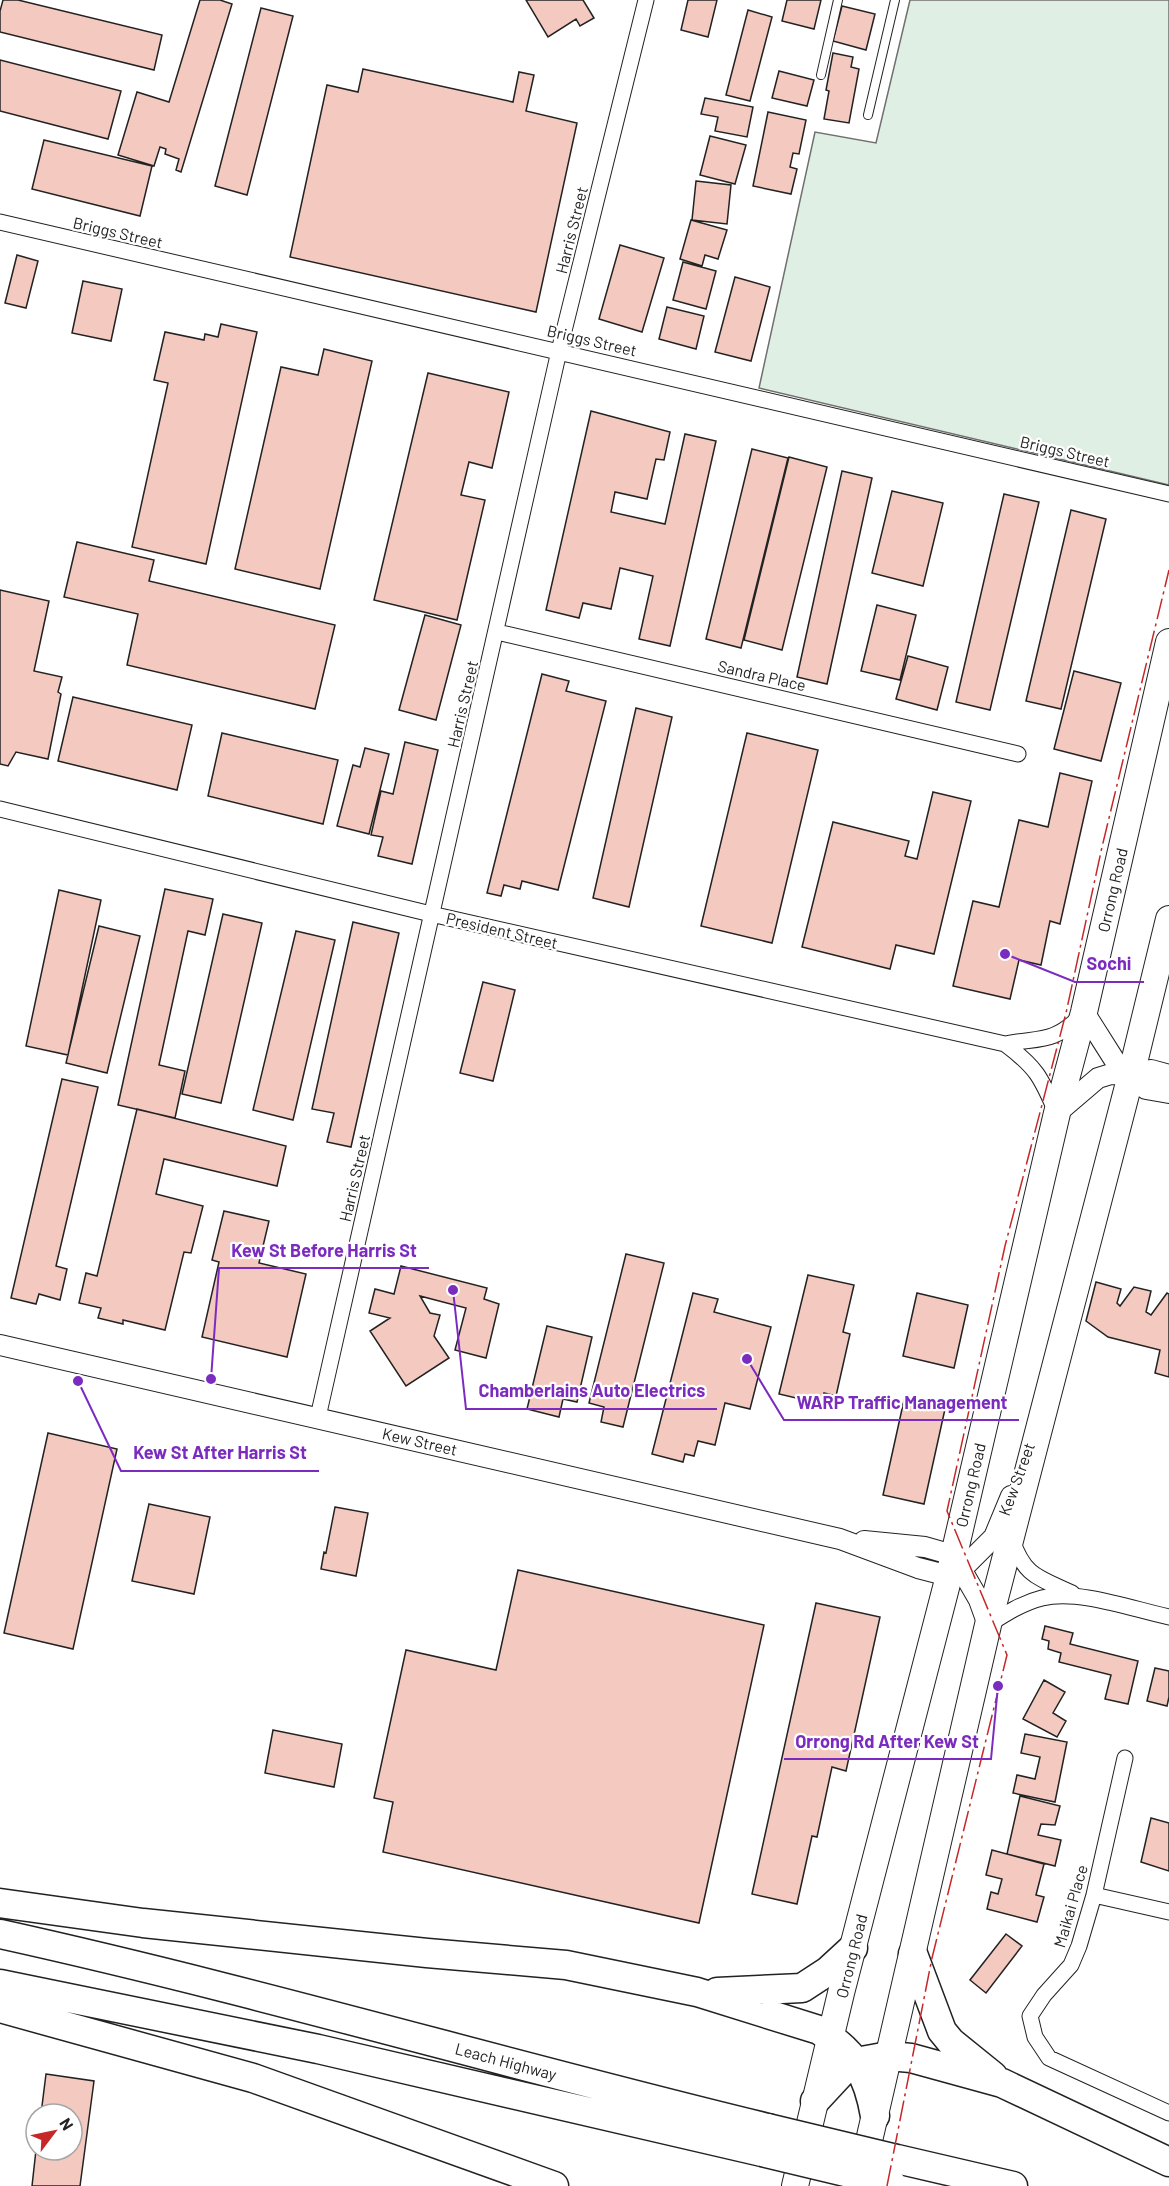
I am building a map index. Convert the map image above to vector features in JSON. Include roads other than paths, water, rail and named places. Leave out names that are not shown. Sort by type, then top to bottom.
[{"type":"highway","name":"Orrong Road","points":[[795,2186],[853,1948],[955,1567],[1069,1061],[1084,1012],[1169,642]]},
{"type":"highway","points":[[859,2186],[988,1625],[1131,1075],[1169,919]]},
{"type":"highway","points":[[0,1903],[143,1923],[427,1953],[567,1965],[697,1992],[819,2030],[831,2037],[856,2062],[870,2091],[875,2116]]},
{"type":"highway","name":"Leach Highway","points":[[0,1934],[71,1949],[355,2020],[636,2096],[765,2140],[897,2176],[1013,2186]]},
{"type":"highway","points":[[697,1992],[802,1988],[828,1971],[853,1948]]},
{"type":"highway","points":[[913,1954],[942,2031],[951,2042],[1002,2083]]},
{"type":"highway","name":"Leach Highway","points":[[0,1984],[765,2140]]},
{"type":"highway","points":[[0,2008],[253,2078],[554,2186]]},
{"type":"highway","points":[[815,2101],[841,2073],[856,2062],[889,2056],[911,2058],[1002,2083],[1169,2162]]},
{"type":"street","name":"Harris Street","points":[[318,1417],[560,351],[646,0]]},
{"type":"street","name":"Briggs Street","points":[[2,224],[560,351],[1169,494]]},
{"type":"street","name":"Sandra Place","points":[[497,632],[1018,754]]},
{"type":"street","name":"President Street","points":[[0,809],[431,914],[1005,1044],[1056,1036],[1071,1026],[1084,1012]]},
{"type":"street","points":[[1084,1012],[1115,1061],[1146,1089],[1169,1094]]},
{"type":"street","name":"President Street","points":[[1005,1044],[1040,1075],[1057,1113]]},
{"type":"street","points":[[1057,1113],[1098,1078],[1111,1074],[1131,1075],[1150,1070],[1169,1075]]},
{"type":"street","name":"Kew Street","points":[[0,1345],[840,1539],[925,1546],[955,1567],[993,1537],[1005,1513],[1052,1377]]},
{"type":"street","name":"Kew Street","points":[[1011,1538],[1018,1559],[1030,1573],[1080,1597]]},
{"type":"street","points":[[955,1567],[979,1600],[988,1625]]},
{"type":"street","name":"Kew Street","points":[[988,1625],[1024,1604],[1041,1598],[1057,1596],[1080,1597],[1169,1617]]},
{"type":"street","name":"Maikai Place","points":[[1125,1758],[1094,1894],[1079,1946],[1071,1965],[1044,1995],[1030,2016],[1035,2037],[1048,2058],[1169,2113]]},
{"type":"street","points":[[1094,1894],[1169,1912]]},
{"type":"lane","points":[[821,75],[838,0]]},
{"type":"lane","points":[[868,115],[895,0]]},
{"type":"place","name":"Sochi","points":[[1005,954]]},
{"type":"place","name":"Chamberlains Auto Electrics","points":[[453,1290]]},
{"type":"place","name":"WARP Traffic Management","points":[[747,1359]]},
{"type":"place","name":"Kew St Before Harris St","points":[[211,1379]]},
{"type":"place","name":"Kew St After Harris St","points":[[78,1381]]},
{"type":"place","name":"Orrong Rd After Kew St","points":[[998,1686]]}]
